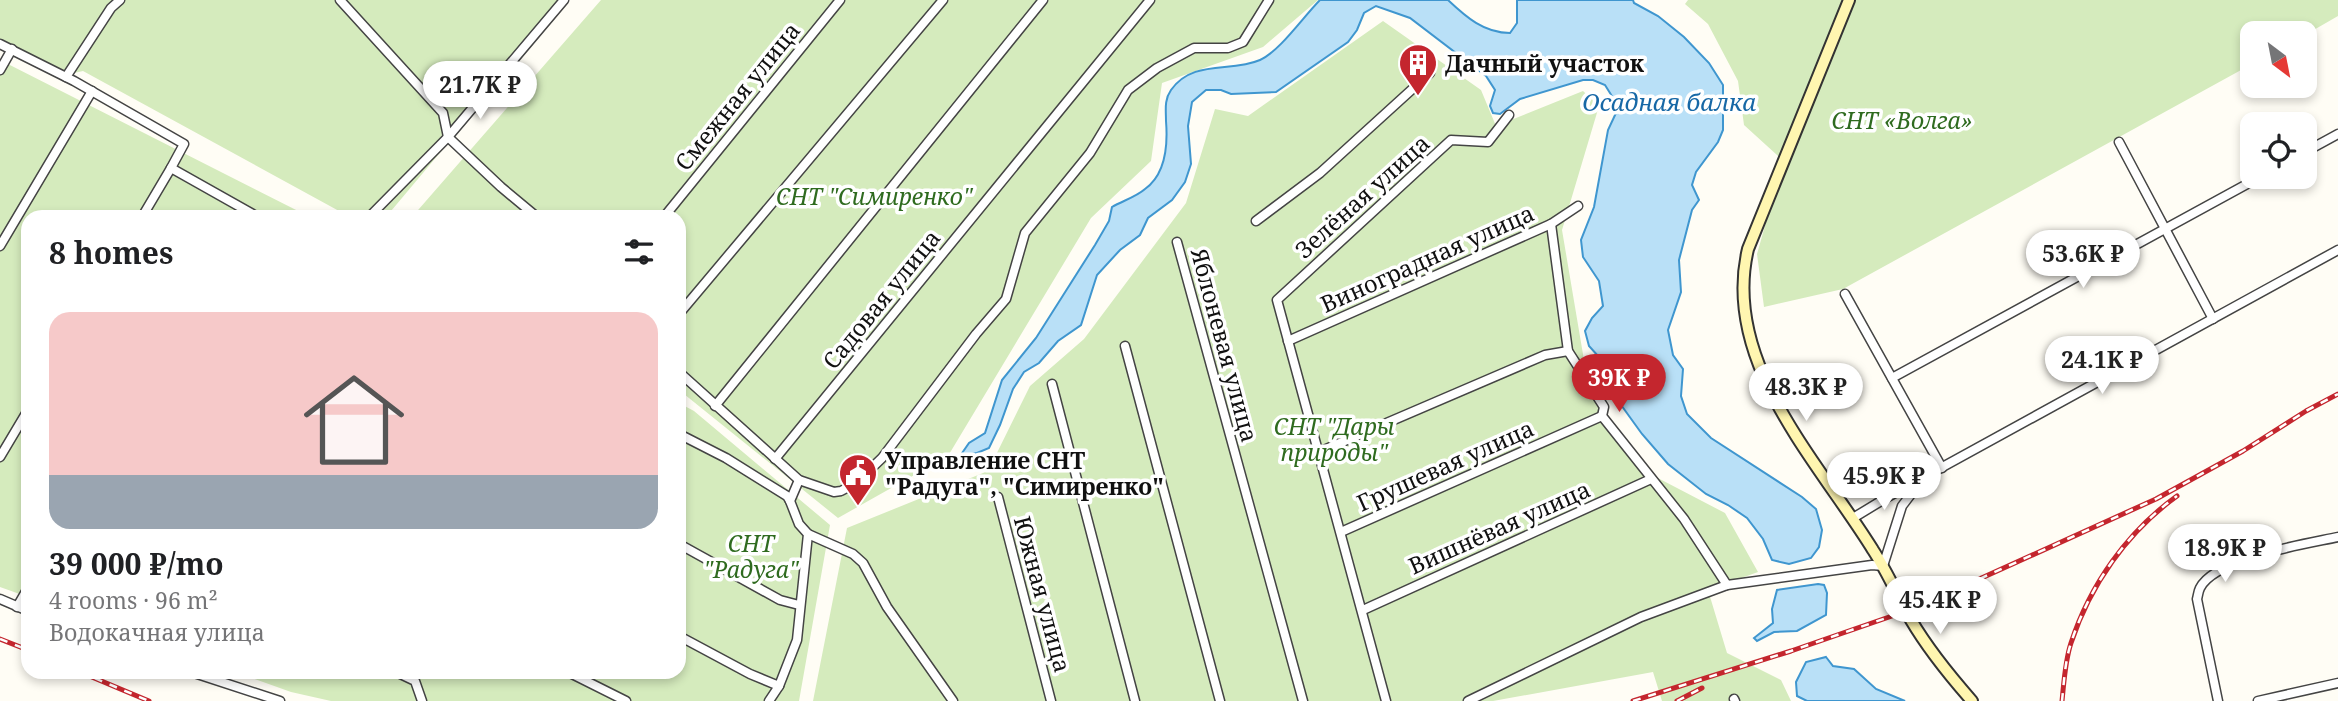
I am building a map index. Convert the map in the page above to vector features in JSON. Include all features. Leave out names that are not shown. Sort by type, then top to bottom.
[{"type":"street","points":[[66,77],[111,8],[120,0]]},
{"type":"street","points":[[340,0],[443,113],[448,137],[528,210]]},
{"type":"street","points":[[376,210],[448,137],[564,0]]},
{"type":"street","name":"Смежная улица","points":[[670,210],[840,0]]},
{"type":"street","points":[[686,306],[943,0]]},
{"type":"street","points":[[715,405],[1043,0]]},
{"type":"street","name":"Садовая улица","points":[[775,459],[1150,0]]},
{"type":"street","points":[[686,378],[799,480],[834,492],[856,483],[882,458],[976,334],[1006,299],[1025,233],[1090,153],[1128,90],[1157,68],[1194,48],[1228,48],[1243,42],[1269,0]]},
{"type":"street","points":[[1849,0],[1748,249],[1744,266],[1744,314],[1772,395],[1792,430],[1853,518],[1927,645],[1972,701]]},
{"type":"street","points":[[0,44],[66,77],[184,144],[146,210]]},
{"type":"street","points":[[0,70],[12,50]]},
{"type":"street","points":[[1256,221],[1320,173],[1430,73]]},
{"type":"street","points":[[22,210],[92,92]]},
{"type":"street","name":"Зелёная улица","points":[[1289,341],[1277,300],[1451,141],[1488,142],[1509,115]]},
{"type":"street","points":[[2317,145],[2338,134]]},
{"type":"street","points":[[2119,142],[2213,318]]},
{"type":"street","points":[[171,168],[242,210]]},
{"type":"street","points":[[1892,378],[2240,188]]},
{"type":"street","name":"Виноградная улица","points":[[1289,341],[1551,224],[1578,206]]},
{"type":"street","points":[[0,246],[21,211]]},
{"type":"street","points":[[1551,224],[1568,351],[1604,407],[1602,416],[1684,519],[1727,585]]},
{"type":"street","name":"Яблоневая улица","points":[[1177,242],[1303,701]]},
{"type":"street","points":[[1853,518],[2338,250]]},
{"type":"street","points":[[1845,294],[1942,468]]},
{"type":"street","points":[[1289,341],[1387,701]]},
{"type":"street","points":[[1125,346],[1220,701]]},
{"type":"street","points":[[1319,452],[1545,355],[1568,351]]},
{"type":"street","points":[[1052,384],[1135,701]]},
{"type":"street","name":"Грушевая улица","points":[[1341,532],[1602,416]]},
{"type":"street","points":[[0,457],[21,422]]},
{"type":"street","points":[[686,437],[726,457],[788,496],[799,524],[808,534],[853,554],[863,564],[887,607],[953,701]]},
{"type":"street","points":[[1883,566],[1902,506],[1923,478]]},
{"type":"street","name":"Вишнёвая улица","points":[[1363,610],[1651,479]]},
{"type":"street","points":[[790,501],[799,480]]},
{"type":"street","name":"Южная улица","points":[[998,497],[1051,701]]},
{"type":"street","points":[[769,701],[779,686],[797,640],[808,534]]},
{"type":"street","points":[[2218,701],[2197,599],[2200,588],[2218,571],[2235,562],[2338,537]]},
{"type":"street","points":[[686,548],[780,600],[799,605]]},
{"type":"street","points":[[1468,701],[1641,617],[1727,585],[1872,565],[1883,566]]},
{"type":"street","points":[[0,599],[21,608]]},
{"type":"street","points":[[17,607],[21,600]]},
{"type":"street","points":[[686,640],[750,674],[779,686]]},
{"type":"street","points":[[212,679],[280,701]]},
{"type":"street","points":[[411,679],[415,681],[422,701]]},
{"type":"street","points":[[582,679],[625,701]]},
{"type":"street","points":[[2258,701],[2338,683]]},
{"type":"green space","points":[[0,0],[568,0],[392,210],[337,210],[83,71],[56,77],[0,46]]},
{"type":"green space","name":"СНТ \"Симиренко\"","points":[[601,0],[1318,0],[1263,47],[1162,83],[1151,161],[1091,218],[948,456],[838,518],[686,396],[686,210],[418,210]]},
{"type":"green space","name":"СНТ «Волга»","points":[[1688,0],[2338,0],[2338,16],[2317,28],[2317,21],[2240,21],[2240,71],[1843,289],[1764,307],[1757,254],[1774,194],[1787,164],[1744,125],[1738,81],[1708,24],[1685,4]]},
{"type":"green space","name":"СНТ \"Дары природы\"","points":[[1383,21],[1481,90],[1496,126],[1583,91],[1599,106],[1562,230],[1586,372],[1605,415],[1654,476],[1725,513],[1758,572],[1708,590],[1727,653],[1781,680],[1791,701],[1662,701],[1653,672],[1493,701],[813,701],[847,528],[988,471],[1030,386],[1084,339],[1186,203],[1215,109],[1248,116]]},
{"type":"green space","points":[[0,60],[296,210],[21,210],[21,594],[0,587]]},
{"type":"green space","name":"СНТ \"Радуга\"","points":[[686,407],[830,525],[799,701],[331,701],[291,692],[255,679],[686,679]]},
{"type":"water","name":"Осадная балка","points":[[1320,0],[1448,0],[1484,27],[1510,33],[1517,23],[1517,0],[1633,0],[1684,37],[1709,63],[1723,85],[1723,130],[1718,142],[1696,172],[1692,185],[1699,200],[1692,210],[1679,260],[1681,292],[1668,330],[1673,355],[1683,369],[1681,396],[1687,414],[1711,438],[1816,509],[1822,530],[1819,547],[1811,558],[1789,564],[1772,560],[1763,539],[1747,518],[1706,494],[1668,464],[1642,434],[1606,384],[1599,357],[1589,346],[1585,331],[1603,306],[1599,281],[1583,257],[1581,240],[1594,207],[1608,130],[1616,113],[1615,101],[1605,85],[1593,80],[1583,80],[1520,99],[1500,114],[1493,113],[1490,106],[1495,90],[1486,76],[1410,18],[1376,6],[1364,13],[1348,42],[1276,92],[1231,94],[1221,90],[1206,90],[1192,102],[1188,126],[1191,164],[1185,182],[1172,200],[1148,218],[1140,235],[1120,250],[1097,275],[1081,325],[1058,341],[1039,363],[1024,372],[1013,389],[989,448],[960,456],[969,443],[985,433],[1002,380],[1036,338],[1109,221],[1112,207],[1141,192],[1157,176],[1166,150],[1166,105],[1171,90],[1180,80],[1201,70],[1248,64],[1268,56]]},
{"type":"water","points":[[1824,585],[1827,593],[1826,615],[1797,631],[1774,632],[1757,641],[1754,638],[1773,623],[1772,609],[1777,590]]},
{"type":"water","points":[[1826,657],[1833,666],[1854,669],[1876,689],[1905,701],[1807,701],[1797,696],[1796,682],[1806,662]]},
{"type":"railway","points":[[1633,701],[1791,651],[1944,595],[2156,499],[2338,394]]},
{"type":"railway","points":[[2062,701],[2071,643],[2100,580],[2126,543],[2177,496]]},
{"type":"railway","points":[[0,639],[21,647]]},
{"type":"railway","points":[[97,679],[149,701]]},
{"type":"railway","points":[[1677,701],[1702,688]]},
{"type":"place","name":"Дачный участок","points":[[1418,97]]},
{"type":"place","name":"Управление СНТ \"Радуга\", \"Симиренко\"","points":[[858,507]]}]
